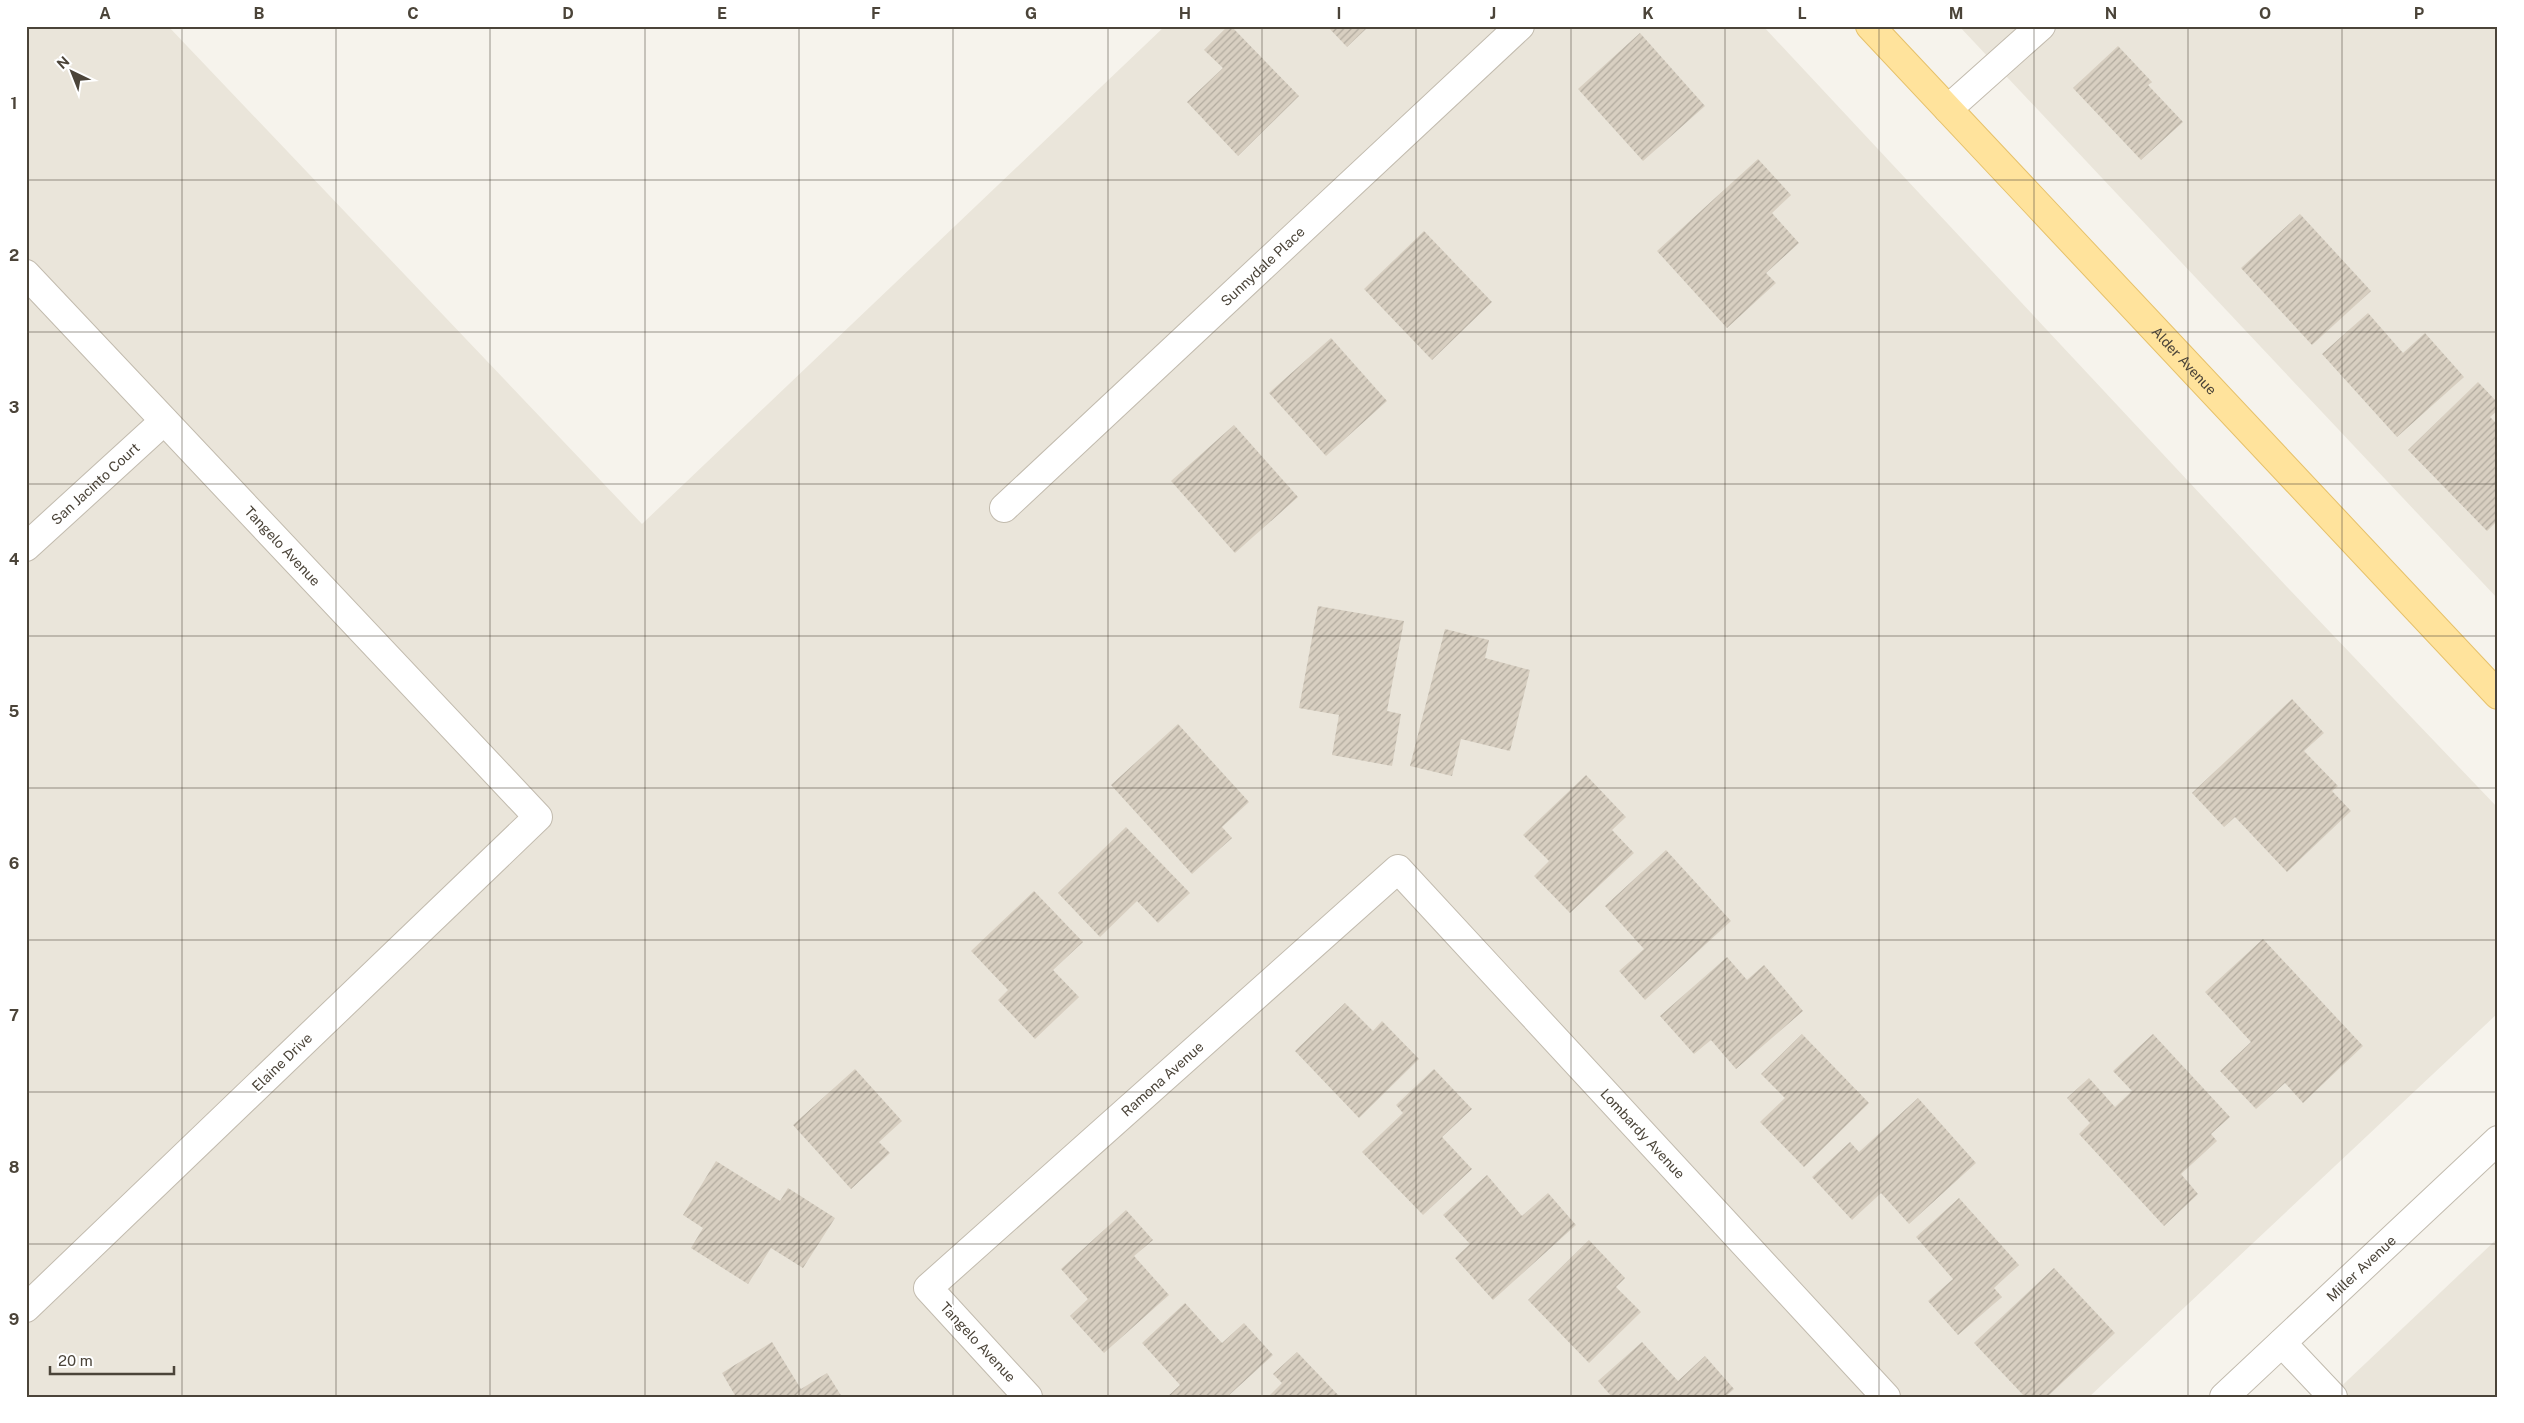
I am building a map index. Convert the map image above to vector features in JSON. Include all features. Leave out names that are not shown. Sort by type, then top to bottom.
[{"type":"main road","name":"Alder Avenue","points":[[1870,26],[2498,694]]},
{"type":"street","name":"Sunnydale Place","points":[[1004,508],[1520,26]]},
{"type":"street","points":[[1948,109],[2040,26]]},
{"type":"street","name":"Tangelo Avenue","points":[[26,274],[538,817]]},
{"type":"street","name":"San Jacinto Court","points":[[26,547],[164,421]]},
{"type":"street","name":"Elaine Drive","points":[[26,1308],[538,817]]},
{"type":"street","name":"Ramona Avenue","points":[[928,1288],[1398,869]]},
{"type":"street","name":"Lombardy Avenue","points":[[1398,869],[1886,1397]]},
{"type":"street","name":"Miller Avenue","points":[[2224,1397],[2498,1140]]},
{"type":"street","name":"Tangelo Avenue","points":[[928,1288],[1028,1397]]},
{"type":"street","points":[[2282,1343],[2333,1397]]},
{"type":"shaded area","points":[[26,26],[168,26],[642,524],[1165,26],[1763,26],[2289,589],[2498,808],[2498,1013],[2089,1397],[26,1397]]},
{"type":"shaded area","points":[[1959,26],[2498,26],[2498,599]]},
{"type":"shaded area","points":[[2498,1238],[2498,1397],[2330,1397]]},
{"type":"building","points":[[1228,26],[1231,26],[1299,96],[1238,156],[1187,102],[1223,68],[1204,50]]},
{"type":"building","points":[[1327,26],[1369,26],[1347,47]]},
{"type":"building","points":[[1640,33],[1705,106],[1643,161],[1578,89]]},
{"type":"building","points":[[2118,46],[2152,82],[2148,85],[2183,122],[2141,160],[2073,88]]},
{"type":"building","points":[[1758,159],[1791,195],[1772,213],[1799,243],[1766,273],[1776,283],[1727,328],[1657,251]]},
{"type":"building","points":[[2300,214],[2371,291],[2312,345],[2241,268]]},
{"type":"building","points":[[1424,231],[1492,302],[1432,360],[1364,289]]},
{"type":"building","points":[[2368,313],[2403,353],[2425,333],[2464,377],[2397,437],[2322,354]]},
{"type":"building","points":[[1331,338],[1387,401],[1326,456],[1269,393]]},
{"type":"building","points":[[2478,382],[2498,403],[2498,410],[2490,417],[2498,425],[2498,520],[2487,531],[2408,450]]},
{"type":"building","points":[[1234,425],[1298,497],[1235,553],[1171,481]]},
{"type":"building","points":[[1318,606],[1404,621],[1387,711],[1401,714],[1392,766],[1332,755],[1339,715],[1299,708]]},
{"type":"building","points":[[1445,629],[1489,640],[1485,658],[1530,670],[1510,751],[1461,739],[1452,776],[1410,766]]},
{"type":"building","points":[[2292,699],[2324,733],[2304,751],[2338,786],[2332,791],[2351,811],[2287,872],[2235,817],[2224,827],[2192,793]]},
{"type":"building","points":[[1178,724],[1249,802],[1222,827],[1232,838],[1192,874],[1111,785]]},
{"type":"building","points":[[1586,775],[1626,817],[1612,830],[1634,853],[1570,913],[1534,876],[1549,861],[1523,835]]},
{"type":"building","points":[[1126,827],[1190,893],[1158,923],[1137,901],[1100,937],[1058,893]]},
{"type":"building","points":[[1666,850],[1731,921],[1645,1000],[1619,971],[1644,949],[1605,906]]},
{"type":"building","points":[[1034,891],[1083,942],[1053,970],[1079,997],[1035,1039],[998,1000],[1008,990],[971,951]]},
{"type":"building","points":[[2263,939],[2363,1046],[2303,1103],[2285,1083],[2256,1109],[2220,1071],[2251,1042],[2205,992]]},
{"type":"building","points":[[1727,957],[1747,980],[1764,965],[1803,1011],[1736,1069],[1711,1040],[1694,1054],[1660,1016]]},
{"type":"building","points":[[1345,1003],[1373,1031],[1382,1021],[1419,1059],[1359,1118],[1295,1051]]},
{"type":"building","points":[[1802,1034],[1869,1103],[1804,1167],[1760,1122],[1785,1098],[1761,1074]]},
{"type":"building","points":[[2153,1034],[2230,1117],[2211,1134],[2217,1141],[2181,1174],[2198,1194],[2164,1226],[2079,1134],[2090,1123],[2067,1098],[2089,1078],[2115,1107],[2132,1091],[2113,1071]]},
{"type":"building","points":[[855,1069],[902,1121],[879,1142],[890,1153],[851,1189],[793,1125]]},
{"type":"building","points":[[1434,1069],[1472,1109],[1442,1137],[1472,1169],[1423,1215],[1362,1152],[1403,1113],[1396,1105]]},
{"type":"building","points":[[1918,1098],[1976,1163],[1909,1224],[1881,1193],[1852,1220],[1812,1177],[1850,1142],[1859,1152]]},
{"type":"building","points":[[716,1161],[780,1201],[788,1188],[835,1218],[803,1268],[771,1248],[748,1284],[691,1248],[703,1228],[683,1215]]},
{"type":"building","points":[[1487,1175],[1522,1216],[1548,1193],[1576,1225],[1493,1300],[1455,1258],[1470,1244],[1443,1215]]},
{"type":"building","points":[[1959,1198],[2019,1265],[1994,1288],[2002,1297],[1958,1335],[1928,1301],[1953,1279],[1916,1237]]},
{"type":"building","points":[[1126,1210],[1153,1240],[1134,1256],[1169,1295],[1104,1353],[1070,1316],[1088,1299],[1061,1269]]},
{"type":"building","points":[[1589,1240],[1625,1278],[1616,1287],[1641,1312],[1589,1363],[1528,1300]]},
{"type":"building","points":[[2054,1268],[2115,1333],[2047,1397],[2025,1397],[1974,1343]]},
{"type":"building","points":[[1185,1303],[1222,1343],[1244,1323],[1273,1355],[1227,1397],[1167,1397],[1180,1385],[1142,1343]]},
{"type":"building","points":[[772,1342],[801,1389],[827,1373],[842,1397],[736,1397],[722,1373]]},
{"type":"building","points":[[1642,1342],[1678,1381],[1705,1356],[1734,1389],[1725,1397],[1612,1397],[1598,1381]]},
{"type":"building","points":[[1297,1352],[1340,1397],[1268,1397],[1282,1383],[1273,1374]]}]
